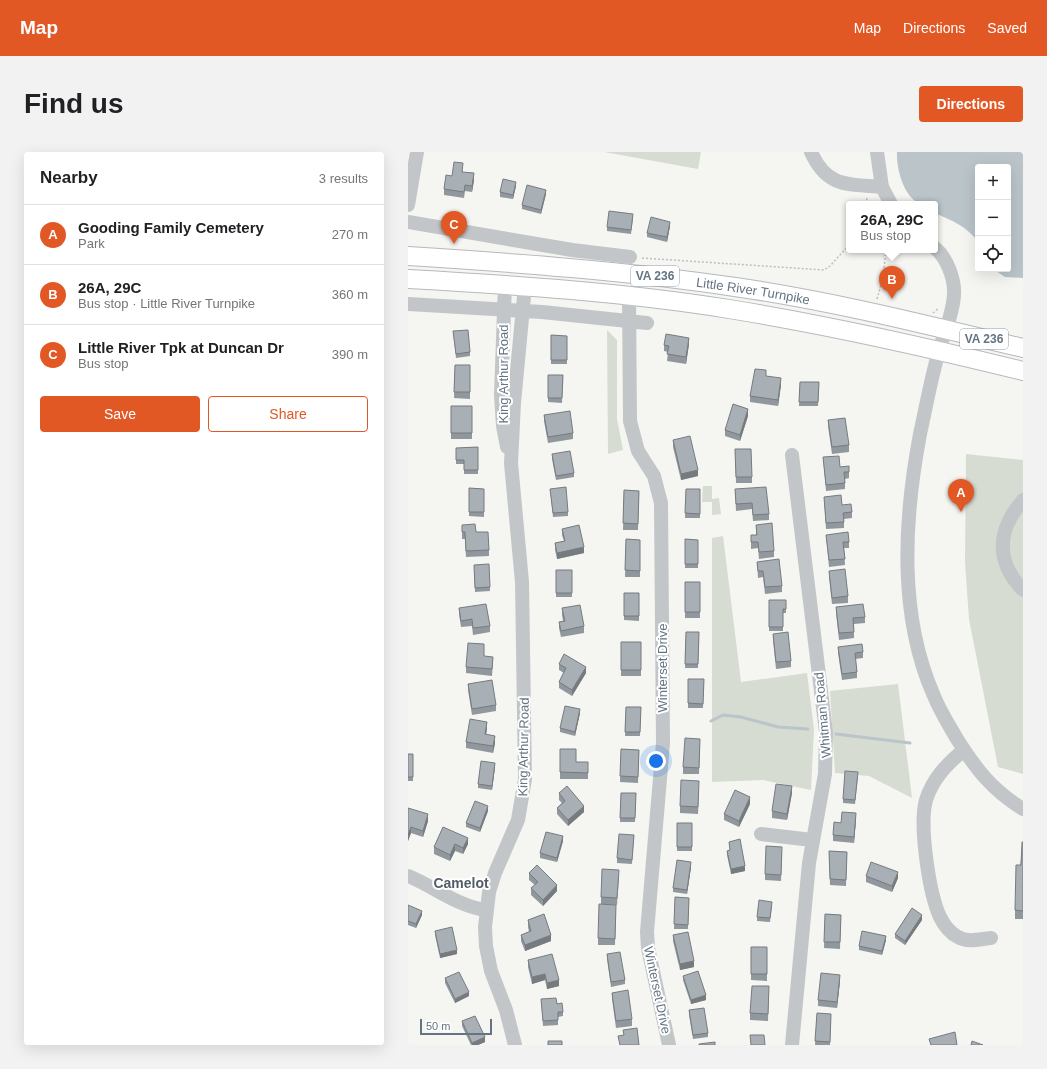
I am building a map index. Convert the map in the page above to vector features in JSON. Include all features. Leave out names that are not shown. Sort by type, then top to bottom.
[{"type":"main road","name":"Little River Turnpike","points":[[408,256],[565,266],[686,280],[789,296],[946,329],[1023,348]]},
{"type":"main road","name":"Little River Turnpike","points":[[408,279],[505,284],[629,295],[777,317],[844,330],[1023,371]]},
{"type":"street","points":[[408,205],[417,152]]},
{"type":"street","points":[[811,152],[822,171],[839,183],[850,186],[882,187]]},
{"type":"street","points":[[877,152],[882,187],[889,201]]},
{"type":"street","points":[[408,222],[572,250],[630,257]]},
{"type":"street","points":[[938,252],[945,261],[954,294],[939,351],[913,476],[908,539],[908,581],[916,637],[925,673],[936,700],[964,750],[984,779],[1023,809]]},
{"type":"street","name":"King Arthur Road","points":[[505,284],[501,414],[504,439],[511,463]]},
{"type":"street","name":"King Arthur Road","points":[[515,1045],[506,1010],[491,971],[486,946],[486,910],[495,873],[518,820],[525,779],[522,582],[511,463],[514,403],[525,286]]},
{"type":"street","name":"Winterset Drive","points":[[629,295],[630,421],[638,451],[654,476],[661,503],[663,743],[647,932],[648,948],[669,1045]]},
{"type":"street","points":[[408,304],[522,311],[647,323]]},
{"type":"street","name":"Whitman Road","points":[[792,456],[826,732],[825,774],[812,840],[792,1045]]},
{"type":"street","points":[[1023,500],[1009,519],[1004,530],[1003,550],[1010,574],[1023,590]]},
{"type":"street","points":[[964,750],[949,762],[931,786],[924,813],[926,849],[932,891],[935,905],[944,925],[950,932],[963,939],[991,938]]},
{"type":"street","points":[[761,834],[812,840]]},
{"type":"street","points":[[408,876],[423,882],[462,905],[486,910]]},
{"type":"path","points":[[867,201],[868,196]]},
{"type":"path","points":[[630,257],[824,270],[830,266],[846,248]]},
{"type":"path","points":[[877,300],[883,278],[886,253]]},
{"type":"path","points":[[933,313],[940,308]]},
{"type":"shaded area","points":[[604,152],[701,152],[698,169]]},
{"type":"shaded area","points":[[897,152],[1023,152],[1023,278],[1005,277],[998,272],[1011,272],[1011,164],[975,164],[975,238],[964,228],[938,214],[938,201],[916,201],[910,196],[902,182],[898,166]]},
{"type":"shaded area","points":[[607,330],[617,340],[617,419],[623,450],[608,454]]},
{"type":"shaded area","points":[[966,454],[1023,460],[1023,774],[998,767],[969,619],[965,562]]},
{"type":"shaded area","points":[[703,486],[712,486],[712,499],[719,498],[721,514],[712,515],[712,502],[702,502]]},
{"type":"shaded area","points":[[723,536],[741,682],[807,673],[814,729],[811,790],[763,780],[712,782],[712,538]]},
{"type":"shaded area","points":[[898,684],[912,798],[869,776],[835,773],[830,691]]},
{"type":"building","points":[[454,162],[463,163],[462,172],[474,173],[472,186],[465,185],[464,192],[444,189],[446,175],[452,176]]},
{"type":"building","points":[[503,179],[516,182],[513,195],[500,192]]},
{"type":"building","points":[[527,185],[546,190],[541,210],[522,205]]},
{"type":"building","points":[[609,211],[633,214],[631,230],[607,227]]},
{"type":"building","points":[[651,217],[670,222],[667,237],[647,233]]},
{"type":"building","points":[[468,330],[470,352],[456,354],[453,331]]},
{"type":"building","points":[[666,334],[689,338],[686,357],[667,354],[669,346],[664,345]]},
{"type":"building","points":[[551,335],[567,336],[567,360],[551,360]]},
{"type":"building","points":[[455,365],[470,365],[470,392],[454,392]]},
{"type":"building","points":[[755,369],[766,370],[766,376],[781,378],[778,400],[750,396]]},
{"type":"building","points":[[548,375],[563,375],[562,398],[548,398]]},
{"type":"building","points":[[800,382],[819,382],[818,402],[799,402]]},
{"type":"building","points":[[733,404],[748,409],[740,435],[725,430]]},
{"type":"building","points":[[451,406],[472,406],[472,433],[451,433]]},
{"type":"building","points":[[570,411],[573,433],[548,437],[544,415]]},
{"type":"building","points":[[845,418],[849,445],[832,447],[828,420]]},
{"type":"building","points":[[690,436],[698,470],[681,474],[673,440]]},
{"type":"building","points":[[478,447],[478,470],[464,470],[464,460],[456,460],[456,448]]},
{"type":"building","points":[[735,449],[751,449],[752,477],[736,477]]},
{"type":"building","points":[[570,451],[574,473],[556,476],[552,454]]},
{"type":"building","points":[[839,456],[840,467],[849,466],[849,472],[844,472],[845,483],[826,485],[823,457]]},
{"type":"building","points":[[566,487],[568,512],[553,513],[550,489]]},
{"type":"building","points":[[766,487],[769,514],[753,515],[752,503],[736,504],[735,489]]},
{"type":"building","points":[[469,488],[484,489],[484,512],[469,512]]},
{"type":"building","points":[[686,489],[700,489],[700,514],[685,513]]},
{"type":"building","points":[[624,490],[639,491],[638,524],[623,523]]},
{"type":"building","points":[[841,495],[842,505],[851,504],[852,512],[843,513],[844,522],[826,523],[824,497]]},
{"type":"building","points":[[772,523],[774,551],[759,552],[758,542],[751,542],[751,535],[757,535],[756,525]]},
{"type":"building","points":[[475,524],[476,532],[488,532],[489,550],[466,551],[465,532],[462,532],[462,525]]},
{"type":"building","points":[[579,525],[584,547],[557,553],[555,543],[565,541],[562,529]]},
{"type":"building","points":[[848,532],[849,542],[843,542],[845,559],[829,560],[826,535]]},
{"type":"building","points":[[626,539],[640,540],[640,571],[625,570]]},
{"type":"building","points":[[685,539],[698,540],[698,564],[685,564]]},
{"type":"building","points":[[779,559],[782,586],[765,587],[763,571],[758,571],[757,562]]},
{"type":"building","points":[[489,564],[490,587],[475,588],[474,565]]},
{"type":"building","points":[[845,569],[848,596],[832,598],[829,571]]},
{"type":"building","points":[[556,570],[572,570],[572,593],[556,593]]},
{"type":"building","points":[[685,582],[700,582],[700,612],[685,612]]},
{"type":"building","points":[[624,593],[639,593],[639,616],[624,616]]},
{"type":"building","points":[[769,600],[786,600],[786,609],[783,609],[783,627],[769,627]]},
{"type":"building","points":[[486,604],[490,626],[473,628],[472,619],[461,621],[459,608]]},
{"type":"building","points":[[863,604],[865,617],[853,618],[854,632],[839,633],[836,607]]},
{"type":"building","points":[[580,605],[584,626],[561,631],[559,622],[565,621],[562,608]]},
{"type":"building","points":[[686,632],[699,632],[698,664],[685,664]]},
{"type":"building","points":[[788,632],[791,661],[776,662],[773,634]]},
{"type":"building","points":[[621,642],[641,642],[641,670],[621,670]]},
{"type":"building","points":[[468,643],[484,644],[484,656],[493,657],[492,669],[466,667]]},
{"type":"building","points":[[862,644],[863,652],[855,653],[857,672],[842,674],[838,647]]},
{"type":"building","points":[[564,654],[586,667],[572,690],[559,682],[566,668],[559,664]]},
{"type":"building","points":[[688,679],[704,679],[703,704],[688,703]]},
{"type":"building","points":[[492,680],[496,705],[472,709],[468,684]]},
{"type":"building","points":[[565,706],[580,709],[575,732],[560,728]]},
{"type":"building","points":[[626,707],[641,707],[640,732],[625,732]]},
{"type":"building","points":[[470,719],[487,722],[485,734],[495,736],[493,746],[466,742]]},
{"type":"building","points":[[685,738],[700,739],[699,768],[683,767]]},
{"type":"building","points":[[560,749],[576,749],[576,762],[588,762],[588,773],[560,772]]},
{"type":"building","points":[[621,749],[639,750],[638,777],[620,776]]},
{"type":"building","points":[[408,754],[413,754],[413,777],[408,777]]},
{"type":"building","points":[[481,761],[495,763],[492,786],[478,784]]},
{"type":"building","points":[[845,771],[858,772],[855,800],[843,799]]},
{"type":"building","points":[[681,780],[699,781],[698,807],[680,806]]},
{"type":"building","points":[[776,784],[792,786],[787,814],[772,811]]},
{"type":"building","points":[[567,786],[584,806],[568,820],[557,808],[565,801],[559,793]]},
{"type":"building","points":[[735,790],[750,797],[739,821],[724,814]]},
{"type":"building","points":[[621,793],[636,793],[635,818],[620,818]]},
{"type":"building","points":[[475,801],[488,806],[480,828],[466,823]]},
{"type":"building","points":[[408,808],[428,814],[423,831],[411,827],[408,835]]},
{"type":"building","points":[[842,812],[856,813],[854,837],[833,835],[834,822],[841,823]]},
{"type":"building","points":[[677,823],[692,823],[692,847],[677,847]]},
{"type":"building","points":[[443,827],[468,838],[463,848],[455,844],[450,855],[434,847]]},
{"type":"building","points":[[546,832],[563,836],[557,858],[540,853]]},
{"type":"building","points":[[619,834],[634,835],[632,860],[617,858]]},
{"type":"building","points":[[740,839],[745,866],[731,869],[727,851],[730,850],[729,842]]},
{"type":"building","points":[[1022,842],[1023,911],[1015,910],[1016,865],[1021,865]]},
{"type":"building","points":[[766,846],[782,847],[781,875],[765,874]]},
{"type":"building","points":[[829,851],[847,852],[846,880],[830,879]]},
{"type":"building","points":[[677,860],[691,862],[687,890],[673,888]]},
{"type":"building","points":[[871,862],[898,872],[892,886],[866,876]]},
{"type":"building","points":[[537,865],[557,885],[543,900],[531,888],[538,882],[529,873]]},
{"type":"building","points":[[602,869],[619,870],[617,898],[601,897]]},
{"type":"building","points":[[675,897],[689,898],[688,925],[674,924]]},
{"type":"building","points":[[759,900],[772,902],[770,918],[757,917]]},
{"type":"building","points":[[599,904],[616,905],[615,939],[598,938]]},
{"type":"building","points":[[408,905],[422,911],[416,924],[408,921]]},
{"type":"building","points":[[912,908],[922,915],[905,941],[895,934]]},
{"type":"building","points":[[544,914],[551,935],[525,945],[521,935],[531,931],[528,920]]},
{"type":"building","points":[[825,914],[841,915],[840,942],[824,942]]},
{"type":"building","points":[[452,927],[457,950],[440,954],[435,931]]},
{"type":"building","points":[[862,931],[886,936],[882,951],[859,946]]},
{"type":"building","points":[[688,932],[694,961],[680,964],[673,935]]},
{"type":"building","points":[[751,947],[767,947],[767,974],[751,974]]},
{"type":"building","points":[[620,952],[625,980],[611,982],[607,954]]},
{"type":"building","points":[[552,954],[559,980],[547,983],[545,974],[532,977],[528,960]]},
{"type":"building","points":[[698,971],[706,995],[691,1000],[683,976]]},
{"type":"building","points":[[459,972],[469,992],[455,999],[445,978]]},
{"type":"building","points":[[821,973],[840,975],[837,1002],[818,1000]]},
{"type":"building","points":[[752,986],[769,986],[768,1014],[750,1013]]},
{"type":"building","points":[[628,990],[632,1019],[616,1021],[612,993]]},
{"type":"building","points":[[556,998],[557,1004],[562,1003],[563,1012],[558,1012],[558,1020],[543,1021],[541,999]]},
{"type":"building","points":[[704,1008],[708,1033],[693,1035],[689,1010]]},
{"type":"building","points":[[817,1013],[831,1014],[830,1042],[815,1041]]},
{"type":"building","points":[[475,1016],[485,1037],[472,1043],[462,1021]]},
{"type":"building","points":[[637,1028],[639,1045],[620,1045],[618,1036],[624,1035],[623,1030]]},
{"type":"building","points":[[955,1032],[957,1045],[931,1045],[929,1039]]},
{"type":"building","points":[[750,1035],[764,1035],[765,1045],[751,1045]]},
{"type":"building","points":[[548,1041],[562,1041],[562,1045],[548,1045]]},
{"type":"building","points":[[972,1041],[983,1045],[971,1045]]},
{"type":"building","points":[[715,1042],[715,1045],[699,1045],[699,1044]]},
{"type":"waterway","points":[[711,721],[723,715],[741,717],[778,727],[808,729]]},
{"type":"waterway","points":[[836,734],[910,743]]},
{"type":"place","name":"Little River Tpk at Duncan Dr","points":[[454,244]]},
{"type":"place","name":"26A, 29C","points":[[892,299]]},
{"type":"place","name":"Gooding Family Cemetery","points":[[961,512]]},
{"type":"district","name":"Camelot","points":[[461,883]]}]
